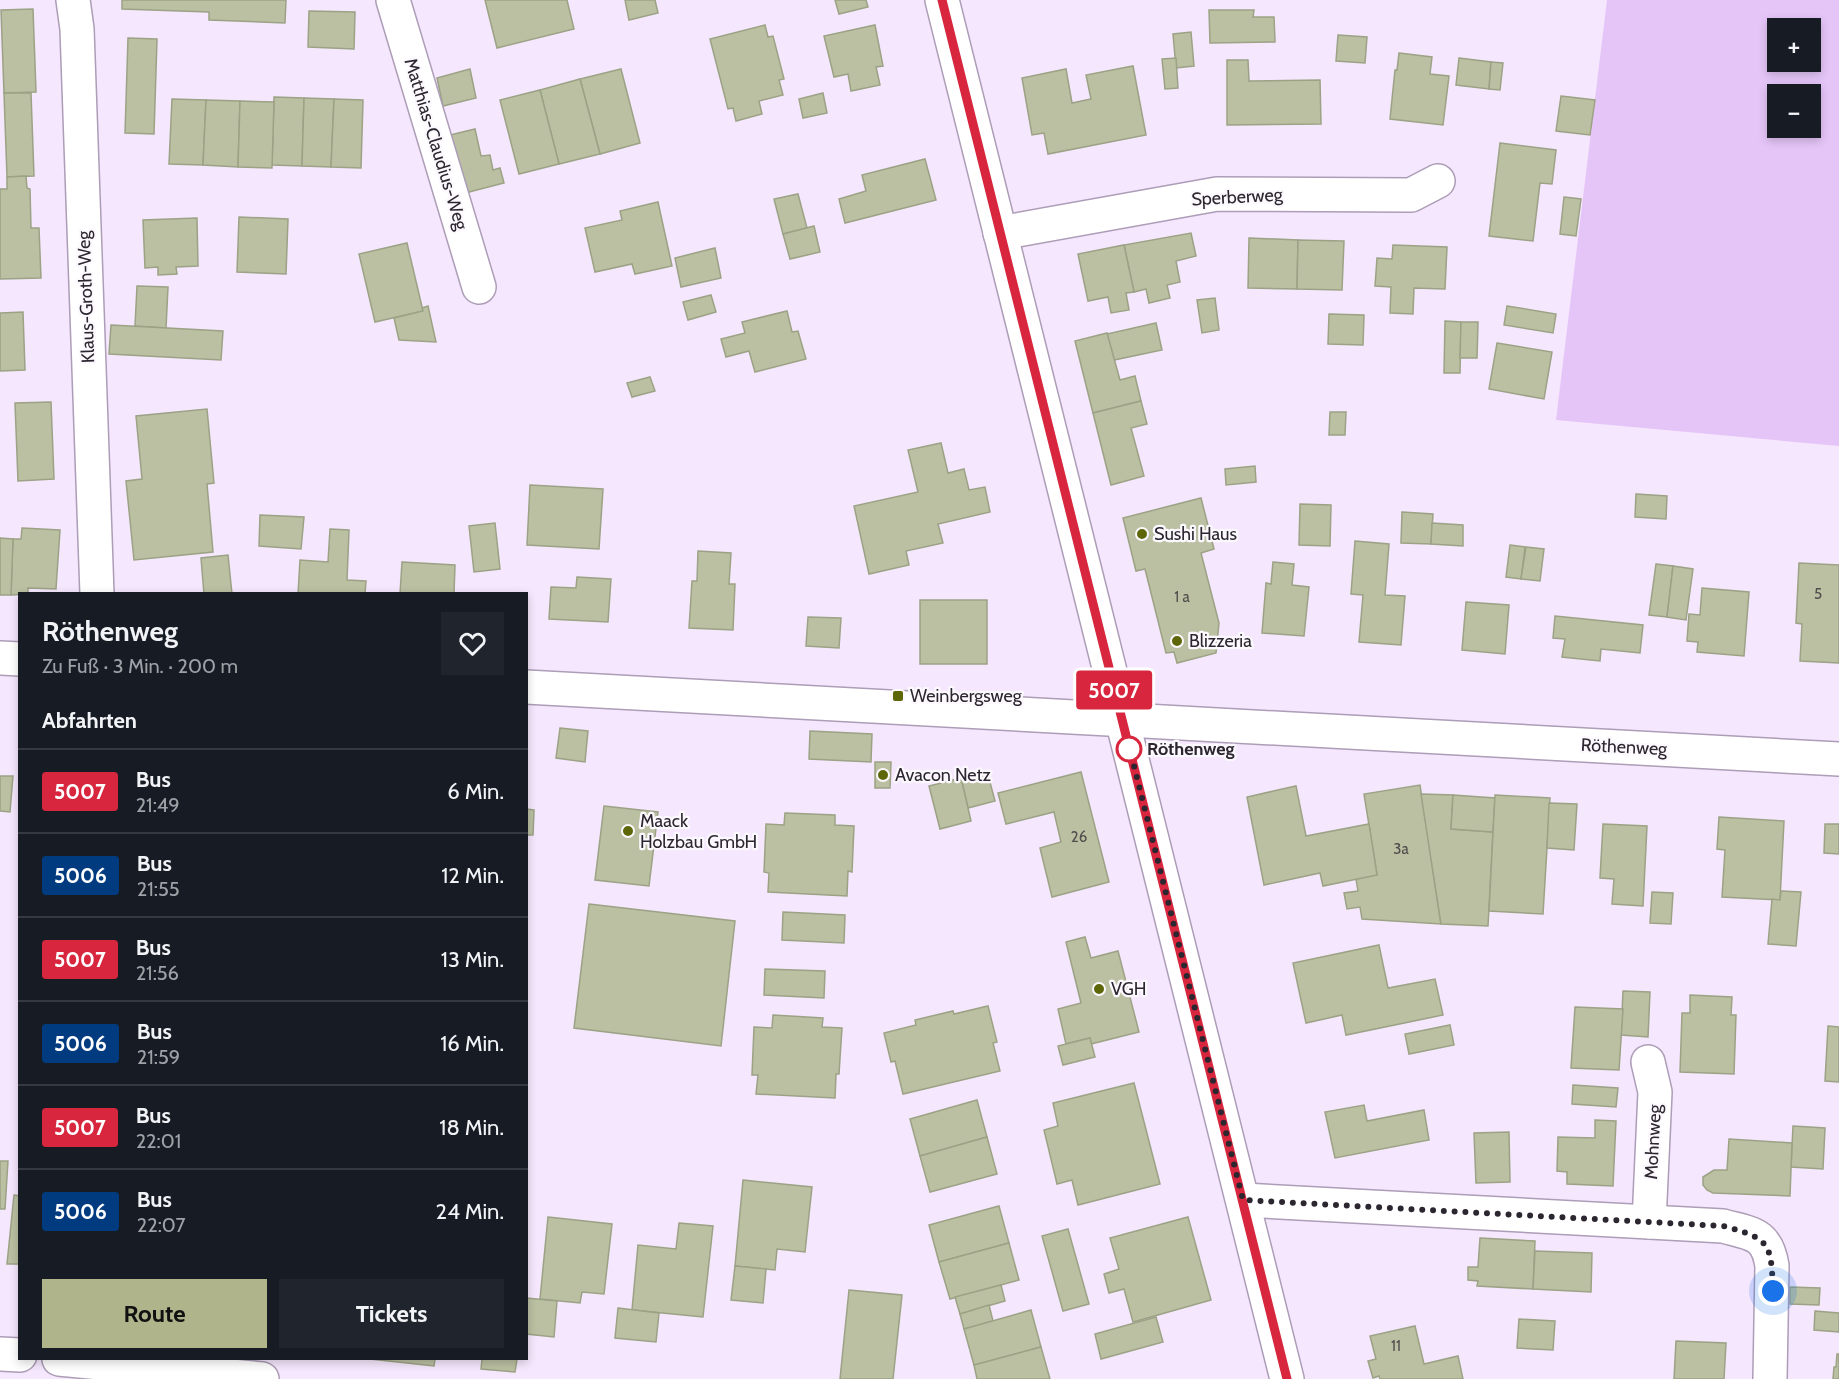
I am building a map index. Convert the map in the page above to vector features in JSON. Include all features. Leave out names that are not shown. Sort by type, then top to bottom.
[{"type":"street","name":"Klaus-Groth-Weg","points":[[73,0],[76,29],[97,592]]},
{"type":"street","name":"Matthias-Claudius-Weg","points":[[393,0],[479,287]]},
{"type":"street","points":[[942,0],[1287,1379]]},
{"type":"street","name":"Sperberweg","points":[[1000,233],[1217,195],[1411,195],[1438,181]]},
{"type":"street","points":[[0,658],[18,659]]},
{"type":"street","points":[[528,687],[1122,719]]},
{"type":"street","name":"Röthenweg","points":[[1122,719],[1839,759]]},
{"type":"street","name":"Mohnweg","points":[[1648,1062],[1655,1092],[1649,1222]]},
{"type":"street","points":[[1243,1200],[1723,1226],[1747,1232],[1766,1244],[1770,1251],[1773,1291],[1770,1379]]},
{"type":"street","points":[[0,1354],[18,1355]]},
{"type":"street","points":[[69,1360],[264,1379],[268,1360]]},
{"type":"shaded area","points":[[1607,0],[1839,0],[1839,446],[1556,420]]},
{"type":"building","points":[[122,0],[286,0],[285,23],[209,20],[209,12],[122,9]]},
{"type":"building","points":[[485,0],[567,0],[574,29],[497,48]]},
{"type":"building","points":[[625,0],[655,0],[658,13],[629,20]]},
{"type":"building","points":[[835,0],[866,0],[868,7],[839,14]]},
{"type":"building","points":[[33,9],[36,92],[4,93],[1,10]]},
{"type":"building","points":[[1209,10],[1254,10],[1253,17],[1274,17],[1275,42],[1210,43]]},
{"type":"building","points":[[309,11],[355,12],[354,49],[308,47]]},
{"type":"building","points":[[765,25],[768,37],[773,36],[784,79],[779,80],[783,95],[759,101],[762,114],[736,121],[733,108],[728,109],[710,39]]},
{"type":"building","points":[[875,25],[883,66],[876,67],[880,85],[851,91],[848,74],[834,77],[824,36]]},
{"type":"building","points":[[1191,32],[1194,66],[1176,68],[1173,34]]},
{"type":"building","points":[[1338,35],[1367,37],[1365,63],[1336,61]]},
{"type":"building","points":[[128,38],[157,39],[154,134],[125,133]]},
{"type":"building","points":[[1399,53],[1432,57],[1430,74],[1449,76],[1443,125],[1390,119]]},
{"type":"building","points":[[1176,58],[1178,88],[1165,89],[1162,59]]},
{"type":"building","points":[[1459,58],[1491,62],[1489,89],[1456,85]]},
{"type":"building","points":[[1227,60],[1248,60],[1249,81],[1320,80],[1321,124],[1227,125]]},
{"type":"building","points":[[1491,62],[1503,63],[1500,90],[1489,89]]},
{"type":"building","points":[[1133,66],[1146,135],[1048,154],[1044,133],[1032,135],[1022,78],[1066,69],[1072,103],[1091,99],[1086,75]]},
{"type":"building","points":[[470,69],[476,98],[443,106],[437,78]]},
{"type":"building","points":[[621,69],[640,143],[600,154],[580,79]]},
{"type":"building","points":[[580,79],[600,154],[559,164],[540,90]]},
{"type":"building","points":[[540,90],[559,164],[519,174],[500,100]]},
{"type":"building","points":[[4,93],[31,93],[34,176],[7,177]]},
{"type":"building","points":[[823,93],[827,113],[803,118],[799,99]]},
{"type":"building","points":[[1561,96],[1595,100],[1590,135],[1556,131]]},
{"type":"building","points":[[274,97],[304,98],[302,166],[272,165]]},
{"type":"building","points":[[304,98],[334,99],[331,167],[302,166]]},
{"type":"building","points":[[172,99],[206,100],[203,165],[169,164]]},
{"type":"building","points":[[334,99],[363,100],[361,168],[331,167]]},
{"type":"building","points":[[206,100],[240,101],[238,167],[203,165]]},
{"type":"building","points":[[240,101],[274,102],[272,168],[238,167]]},
{"type":"building","points":[[475,129],[481,156],[490,155],[493,170],[500,168],[504,183],[465,193],[450,135]]},
{"type":"building","points":[[1500,143],[1556,150],[1552,184],[1540,183],[1533,241],[1489,236]]},
{"type":"building","points":[[925,159],[936,200],[845,223],[839,199],[866,191],[862,175]]},
{"type":"building","points":[[26,176],[27,188],[30,189],[31,228],[39,228],[41,278],[0,279],[0,189],[7,189],[7,177]]},
{"type":"building","points":[[798,194],[807,228],[783,234],[774,199]]},
{"type":"building","points":[[1564,197],[1581,199],[1576,236],[1560,234]]},
{"type":"building","points":[[658,202],[672,266],[635,274],[632,264],[595,272],[585,228],[622,220],[620,211]]},
{"type":"building","points":[[239,217],[288,219],[286,274],[237,272]]},
{"type":"building","points":[[197,218],[198,266],[176,267],[177,274],[158,275],[158,267],[145,268],[143,220]]},
{"type":"building","points":[[814,226],[820,252],[790,259],[783,234]]},
{"type":"building","points":[[1191,233],[1196,256],[1176,261],[1180,282],[1167,285],[1170,298],[1149,303],[1146,289],[1134,292],[1124,245]]},
{"type":"building","points":[[1249,238],[1298,240],[1297,289],[1248,288]]},
{"type":"building","points":[[1298,240],[1344,241],[1342,290],[1297,289]]},
{"type":"building","points":[[407,243],[423,311],[375,322],[359,254]]},
{"type":"building","points":[[1124,245],[1134,292],[1126,293],[1129,310],[1111,313],[1108,297],[1088,301],[1078,254]]},
{"type":"building","points":[[1393,245],[1447,247],[1445,289],[1414,288],[1413,314],[1390,313],[1391,287],[1375,286],[1377,258],[1392,259]]},
{"type":"building","points":[[715,248],[721,278],[681,287],[675,258]]},
{"type":"building","points":[[137,286],[168,287],[166,328],[135,326]]},
{"type":"building","points":[[711,295],[716,312],[688,320],[683,302]]},
{"type":"building","points":[[1215,298],[1219,330],[1202,333],[1197,300]]},
{"type":"building","points":[[428,306],[436,342],[399,340],[394,318],[423,311],[422,308]]},
{"type":"building","points":[[1507,306],[1556,314],[1553,333],[1504,325]]},
{"type":"building","points":[[787,311],[792,332],[798,331],[806,359],[755,372],[749,351],[726,357],[721,339],[745,333],[742,322]]},
{"type":"building","points":[[23,312],[25,370],[0,371],[0,313]]},
{"type":"building","points":[[1329,314],[1364,315],[1363,345],[1328,344]]},
{"type":"building","points":[[1445,321],[1461,322],[1460,373],[1444,373]]},
{"type":"building","points":[[1461,322],[1478,322],[1477,358],[1460,358]]},
{"type":"building","points":[[1156,323],[1162,350],[1114,360],[1107,334]]},
{"type":"building","points":[[111,325],[223,331],[221,360],[109,354]]},
{"type":"building","points":[[1107,333],[1120,380],[1135,376],[1141,401],[1093,413],[1075,341]]},
{"type":"building","points":[[1497,343],[1552,352],[1544,399],[1489,389]]},
{"type":"building","points":[[650,377],[655,391],[632,397],[627,383]]},
{"type":"building","points":[[1141,401],[1147,424],[1131,428],[1144,476],[1111,485],[1093,413]]},
{"type":"building","points":[[51,402],[54,479],[18,481],[15,403]]},
{"type":"building","points":[[207,409],[214,483],[207,484],[213,552],[134,560],[126,481],[142,479],[136,416]]},
{"type":"building","points":[[1330,412],[1346,412],[1345,435],[1329,435]]},
{"type":"building","points":[[941,443],[948,473],[964,469],[969,490],[985,487],[990,512],[938,524],[943,543],[906,551],[909,565],[869,574],[854,506],[918,492],[908,450]]},
{"type":"building","points":[[1255,466],[1256,482],[1226,485],[1225,469]]},
{"type":"building","points":[[530,485],[603,489],[599,549],[527,545]]},
{"type":"building","points":[[1636,494],[1667,496],[1666,519],[1635,517]]},
{"type":"building","points":[[1201,498],[1214,549],[1201,553],[1219,623],[1216,653],[1177,663],[1174,652],[1166,653],[1145,569],[1136,571],[1123,518]]},
{"type":"building","points":[[1300,504],[1331,505],[1330,546],[1299,545]]},
{"type":"building","points":[[1402,512],[1433,514],[1431,544],[1401,543]]},
{"type":"building","points":[[260,515],[304,517],[301,549],[259,546]]},
{"type":"building","points":[[495,523],[500,569],[474,572],[469,526]]},
{"type":"building","points":[[1432,523],[1463,525],[1463,546],[1431,544]]},
{"type":"building","points":[[22,528],[60,530],[56,589],[28,588],[28,592],[11,595],[13,539],[21,539]]},
{"type":"building","points":[[330,529],[349,530],[347,580],[366,581],[365,592],[298,592],[300,560],[328,562]]},
{"type":"building","points":[[0,538],[13,539],[11,595],[0,595]]},
{"type":"building","points":[[1355,541],[1389,544],[1385,595],[1405,596],[1401,645],[1359,642],[1363,595],[1351,594]]},
{"type":"building","points":[[1510,545],[1525,547],[1521,579],[1506,577]]},
{"type":"building","points":[[1526,547],[1544,549],[1540,581],[1521,579]]},
{"type":"building","points":[[698,551],[731,553],[729,584],[735,584],[733,630],[689,628],[692,581],[697,581]]},
{"type":"building","points":[[228,555],[232,592],[204,592],[201,558]]},
{"type":"building","points":[[402,562],[455,565],[454,592],[400,592]]},
{"type":"building","points":[[1273,562],[1294,564],[1292,585],[1309,587],[1304,636],[1262,633],[1266,583],[1271,584]]},
{"type":"building","points":[[1799,563],[1839,565],[1839,663],[1800,661],[1802,624],[1796,623]]},
{"type":"building","points":[[1656,564],[1673,566],[1667,617],[1649,615]]},
{"type":"building","points":[[1673,566],[1693,569],[1686,620],[1667,617]]},
{"type":"building","points":[[577,577],[611,579],[608,622],[549,619],[551,587],[576,588]]},
{"type":"building","points":[[1702,588],[1749,592],[1744,656],[1697,652],[1698,642],[1687,641],[1689,614],[1700,615]]},
{"type":"building","points":[[920,600],[987,600],[987,664],[920,664]]},
{"type":"building","points":[[1466,602],[1509,605],[1505,654],[1462,650]]},
{"type":"building","points":[[1555,616],[1643,625],[1640,653],[1601,649],[1600,661],[1562,657],[1565,639],[1553,638]]},
{"type":"building","points":[[808,617],[841,618],[839,648],[806,646]]},
{"type":"building","points":[[560,728],[588,731],[585,762],[556,758]]},
{"type":"building","points":[[810,731],[872,734],[871,762],[809,759]]},
{"type":"building","name":"Avacon Netz","points":[[875,762],[891,762],[890,788],[875,788]]},
{"type":"building","points":[[987,771],[995,801],[968,808],[961,778]]},
{"type":"building","points":[[1081,772],[1109,882],[1052,897],[1040,848],[1061,842],[1054,812],[1006,824],[998,793]]},
{"type":"building","points":[[0,776],[13,776],[10,812],[0,811]]},
{"type":"building","points":[[961,778],[971,821],[940,829],[929,786]]},
{"type":"building","points":[[1420,785],[1441,924],[1362,919],[1360,907],[1347,909],[1344,893],[1358,891],[1356,879],[1377,875],[1364,794]]},
{"type":"building","points":[[1296,786],[1306,836],[1369,824],[1377,875],[1323,886],[1320,873],[1264,885],[1247,797]]},
{"type":"building","points":[[1421,794],[1453,795],[1451,829],[1493,832],[1488,926],[1441,924]]},
{"type":"building","points":[[1453,795],[1495,798],[1493,832],[1451,829]]},
{"type":"building","points":[[1495,795],[1550,798],[1543,914],[1489,911]]},
{"type":"building","points":[[1549,803],[1577,804],[1574,850],[1547,848]]},
{"type":"building","name":"Maack Holzbau GmbH","points":[[604,806],[658,812],[649,886],[595,880]]},
{"type":"building","points":[[528,809],[534,810],[533,835],[528,835]]},
{"type":"building","points":[[785,813],[835,815],[835,825],[854,826],[852,872],[848,871],[847,896],[768,892],[769,873],[764,872],[766,824],[784,825]]},
{"type":"building","points":[[1719,817],[1784,821],[1780,900],[1722,897],[1725,850],[1717,849]]},
{"type":"building","points":[[1603,824],[1647,826],[1643,906],[1612,904],[1614,879],[1600,878]]},
{"type":"building","points":[[1825,824],[1839,824],[1839,854],[1824,853]]},
{"type":"building","points":[[1781,891],[1801,892],[1796,946],[1768,944],[1772,899],[1780,900]]},
{"type":"building","points":[[1652,892],[1673,893],[1671,924],[1650,923]]},
{"type":"building","points":[[589,904],[735,921],[721,1046],[574,1028]]},
{"type":"building","points":[[783,912],[845,915],[844,943],[782,940]]},
{"type":"building","points":[[1085,937],[1091,958],[1118,951],[1139,1032],[1091,1044],[1090,1038],[1066,1044],[1058,1009],[1081,1003],[1066,942]]},
{"type":"building","points":[[1379,945],[1388,988],[1435,979],[1443,1015],[1346,1035],[1342,1015],[1306,1023],[1293,963]]},
{"type":"building","points":[[765,969],[825,971],[824,998],[764,995]]},
{"type":"building","points":[[1623,991],[1650,992],[1648,1037],[1621,1035]]},
{"type":"building","points":[[1690,995],[1732,997],[1731,1015],[1736,1015],[1734,1074],[1680,1072],[1682,1013],[1690,1013]]},
{"type":"building","points":[[988,1006],[997,1042],[993,1043],[1000,1071],[903,1094],[895,1061],[891,1062],[884,1033],[916,1025],[915,1020]]},
{"type":"building","points":[[1575,1007],[1623,1009],[1619,1070],[1571,1068]]},
{"type":"building","points":[[773,1015],[823,1018],[822,1027],[842,1028],[835,1098],[756,1094],[758,1075],[752,1075],[754,1027],[772,1028]]},
{"type":"building","points":[[1450,1025],[1454,1045],[1409,1054],[1405,1034]]},
{"type":"building","points":[[1828,1026],[1839,1027],[1839,1082],[1825,1081]]},
{"type":"building","points":[[1090,1038],[1095,1057],[1063,1065],[1058,1046]]},
{"type":"building","points":[[1134,1083],[1160,1184],[1078,1205],[1072,1180],[1057,1184],[1044,1130],[1058,1126],[1053,1103]]},
{"type":"building","points":[[1573,1085],[1618,1088],[1616,1107],[1572,1104]]},
{"type":"building","points":[[977,1100],[987,1137],[920,1156],[910,1119]]},
{"type":"building","points":[[1364,1105],[1367,1121],[1424,1110],[1429,1140],[1335,1158],[1325,1112]]},
{"type":"building","points":[[1595,1120],[1616,1121],[1613,1186],[1567,1184],[1567,1172],[1557,1171],[1558,1137],[1595,1138]]},
{"type":"building","points":[[1793,1126],[1825,1128],[1823,1169],[1791,1167]]},
{"type":"building","points":[[1509,1132],[1510,1182],[1476,1183],[1474,1133]]},
{"type":"building","points":[[987,1137],[997,1174],[930,1192],[920,1156]]},
{"type":"building","points":[[1729,1139],[1792,1143],[1790,1196],[1713,1193],[1707,1190],[1703,1185],[1703,1177],[1714,1170],[1727,1170]]},
{"type":"building","points":[[0,1161],[8,1161],[5,1209],[0,1209]]},
{"type":"building","points":[[743,1180],[812,1187],[805,1252],[777,1249],[775,1270],[735,1266]]},
{"type":"building","points":[[14,1195],[18,1196],[18,1264],[7,1264]]},
{"type":"building","points":[[999,1206],[1009,1243],[939,1262],[929,1225]]},
{"type":"building","points":[[548,1217],[612,1224],[604,1294],[582,1292],[580,1303],[540,1299]]},
{"type":"building","points":[[1188,1217],[1211,1300],[1133,1322],[1124,1289],[1109,1293],[1104,1274],[1119,1269],[1110,1238]]},
{"type":"building","points":[[679,1223],[713,1226],[703,1317],[632,1310],[638,1245],[676,1249]]},
{"type":"building","points":[[1068,1229],[1089,1304],[1063,1311],[1042,1236]]},
{"type":"building","points":[[1480,1238],[1535,1241],[1533,1289],[1477,1286],[1478,1281],[1468,1280],[1468,1267],[1478,1267]]},
{"type":"building","points":[[1009,1243],[1019,1280],[950,1299],[939,1262]]},
{"type":"building","points":[[1535,1251],[1592,1253],[1591,1292],[1533,1289]]},
{"type":"building","points":[[735,1266],[766,1269],[763,1303],[731,1300]]},
{"type":"building","points":[[1001,1285],[1005,1301],[960,1314],[955,1297]]},
{"type":"building","points":[[1790,1287],[1820,1288],[1819,1305],[1790,1304]]},
{"type":"building","points":[[849,1290],[902,1295],[893,1379],[840,1379]]},
{"type":"building","points":[[528,1298],[557,1301],[554,1337],[528,1334]]},
{"type":"building","points":[[989,1305],[993,1321],[964,1329],[960,1314]]},
{"type":"building","points":[[618,1308],[659,1313],[656,1342],[615,1338]]},
{"type":"building","points":[[1031,1310],[1041,1347],[974,1365],[964,1329]]},
{"type":"building","points":[[1815,1311],[1839,1313],[1839,1332],[1814,1330]]},
{"type":"building","points":[[1156,1317],[1163,1342],[1101,1359],[1095,1334]]},
{"type":"building","points":[[1519,1319],[1555,1321],[1553,1350],[1517,1348]]},
{"type":"building","points":[[1415,1326],[1424,1364],[1458,1356],[1463,1379],[1380,1379],[1379,1376],[1373,1378],[1368,1361],[1376,1359],[1370,1336]]},
{"type":"building","points":[[1676,1341],[1726,1343],[1724,1379],[1674,1379]]},
{"type":"building","points":[[1041,1347],[1050,1379],[977,1379],[974,1365]]},
{"type":"building","points":[[1837,1354],[1839,1354],[1839,1379],[1833,1379],[1834,1367],[1836,1367]]},
{"type":"building","points":[[379,1360],[435,1360],[434,1366]]},
{"type":"building","points":[[482,1360],[517,1360],[515,1372],[481,1369]]},
{"type":"bus line","name":"5007","points":[[942,0],[1287,1379]]},
{"type":"place","name":"Sushi Haus","points":[[1142,534]]},
{"type":"place","name":"Blizzeria","points":[[1177,641]]},
{"type":"place","name":"Weinbergsweg","points":[[898,696]]},
{"type":"place","name":"Röthenweg","points":[[1129,749]]},
{"type":"place","name":"Avacon Netz","points":[[883,775]]},
{"type":"place","name":"Maack Holzbau GmbH","points":[[628,831]]},
{"type":"place","name":"VGH","points":[[1099,989]]},
{"type":"route","points":[[1129,749],[1128,742],[1243,1200],[1723,1226],[1747,1232],[1766,1244],[1770,1251],[1773,1291]]}]
